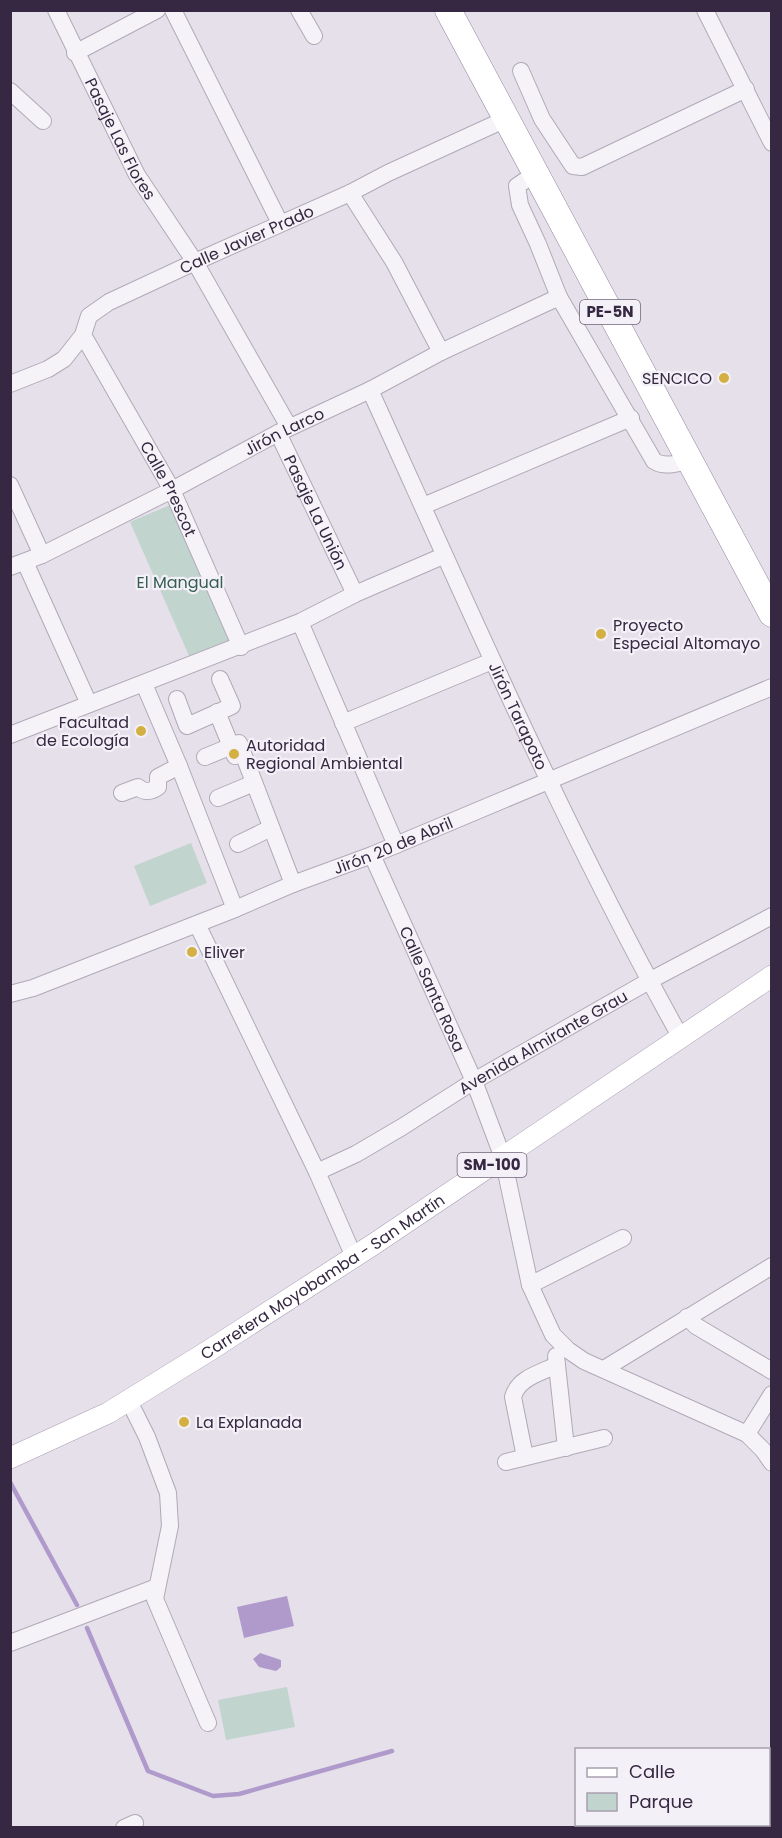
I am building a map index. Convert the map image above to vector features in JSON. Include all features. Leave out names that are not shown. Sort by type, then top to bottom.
[{"type":"highway","name":"PE-5N","points":[[448,10],[771,614]]},
{"type":"main road","name":"Carretera Moyobamba - San Martín","points":[[12,1454],[108,1413],[129,1401],[354,1257],[771,976]]},
{"type":"street","name":"Pasaje Las Flores","points":[[56,10],[137,176],[195,261],[284,430]]},
{"type":"street","points":[[75,53],[157,10]]},
{"type":"street","points":[[173,10],[280,223]]},
{"type":"street","points":[[299,10],[314,36]]},
{"type":"street","points":[[705,10],[771,143]]},
{"type":"street","points":[[521,70],[542,119],[573,166],[582,167],[746,89]]},
{"type":"street","points":[[10,92],[43,122]]},
{"type":"street","name":"Calle Javier Prado","points":[[10,384],[48,369],[64,359],[83,334],[89,316],[109,302],[195,261],[350,193],[388,173],[510,126],[542,119]]},
{"type":"street","points":[[536,173],[519,184],[516,190],[520,205],[559,297],[654,460],[658,464],[667,465],[689,461]]},
{"type":"street","points":[[350,193],[394,262],[441,352]]},
{"type":"street","name":"Jirón Larco","points":[[18,564],[42,555],[172,490],[284,430],[370,390],[441,352],[559,297]]},
{"type":"street","name":"Calle Prescot","points":[[83,334],[172,490],[241,647]]},
{"type":"street","name":"Jirón Tarapoto","points":[[370,390],[423,506],[443,556],[549,782],[649,981],[681,1038]]},
{"type":"street","points":[[423,506],[631,418]]},
{"type":"street","name":"Pasaje La Unión","points":[[284,430],[355,594]]},
{"type":"street","points":[[10,485],[42,555]]},
{"type":"street","points":[[10,735],[241,647],[443,556]]},
{"type":"street","points":[[18,564],[89,704]]},
{"type":"street","points":[[300,622],[396,845]]},
{"type":"street","points":[[343,723],[492,661]]},
{"type":"street","points":[[177,699],[187,726],[232,706],[220,679]]},
{"type":"street","points":[[144,684],[235,909]]},
{"type":"street","name":"Jirón 20 de Abril","points":[[10,994],[33,988],[235,909],[292,884],[372,855],[771,687]]},
{"type":"street","points":[[217,712],[235,745],[292,884]]},
{"type":"street","points":[[205,757],[235,745]]},
{"type":"street","points":[[122,793],[138,787],[145,791],[153,791],[158,787],[158,777],[179,766]]},
{"type":"street","points":[[218,798],[251,784]]},
{"type":"street","points":[[238,844],[268,830]]},
{"type":"street","points":[[268,830],[274,855],[271,856]]},
{"type":"street","name":"Calle Santa Rosa","points":[[372,855],[474,1081],[502,1158],[530,1286],[553,1335]]},
{"type":"street","name":"Avenida Almirante Grau","points":[[317,1172],[356,1154],[474,1081],[649,981],[771,916]]},
{"type":"street","points":[[197,924],[317,1172],[354,1257]]},
{"type":"street","points":[[530,1286],[623,1238]]},
{"type":"street","points":[[604,1369],[771,1266]]},
{"type":"street","points":[[687,1317],[696,1326],[771,1371]]},
{"type":"street","points":[[553,1335],[566,1448]]},
{"type":"street","points":[[553,1335],[568,1350],[584,1361],[747,1434],[763,1450],[771,1463]]},
{"type":"street","points":[[525,1457],[513,1397],[515,1388],[527,1379],[557,1365]]},
{"type":"street","points":[[747,1434],[771,1394]]},
{"type":"street","points":[[129,1401],[147,1437],[168,1494],[170,1526],[155,1597],[208,1723]]},
{"type":"street","points":[[506,1462],[604,1438]]},
{"type":"street","points":[[10,1642],[157,1587]]},
{"type":"green space","name":"El Mangual","points":[[170,505],[230,641],[190,658],[130,522]]},
{"type":"green space","points":[[191,843],[207,883],[150,906],[134,866]]},
{"type":"green space","points":[[287,1687],[295,1727],[226,1740],[218,1700]]},
{"type":"shaded area","points":[[287,1596],[294,1626],[244,1638],[237,1607]]},
{"type":"shaded area","points":[[260,1653],[281,1660],[281,1667],[276,1671],[259,1667],[253,1659]]},
{"type":"waterway","points":[[10,1482],[77,1605]]},
{"type":"waterway","points":[[87,1628],[148,1771],[213,1796],[239,1794],[392,1751]]},
{"type":"place","name":"SENCICO","points":[[724,378]]},
{"type":"place","name":"Proyecto Especial Altomayo","points":[[601,634]]},
{"type":"place","name":"Facultad de Ecología","points":[[141,731]]},
{"type":"place","name":"Autoridad Regional Ambiental","points":[[234,754]]},
{"type":"place","name":"Eliver","points":[[192,952]]},
{"type":"place","name":"La Explanada","points":[[184,1422]]}]
